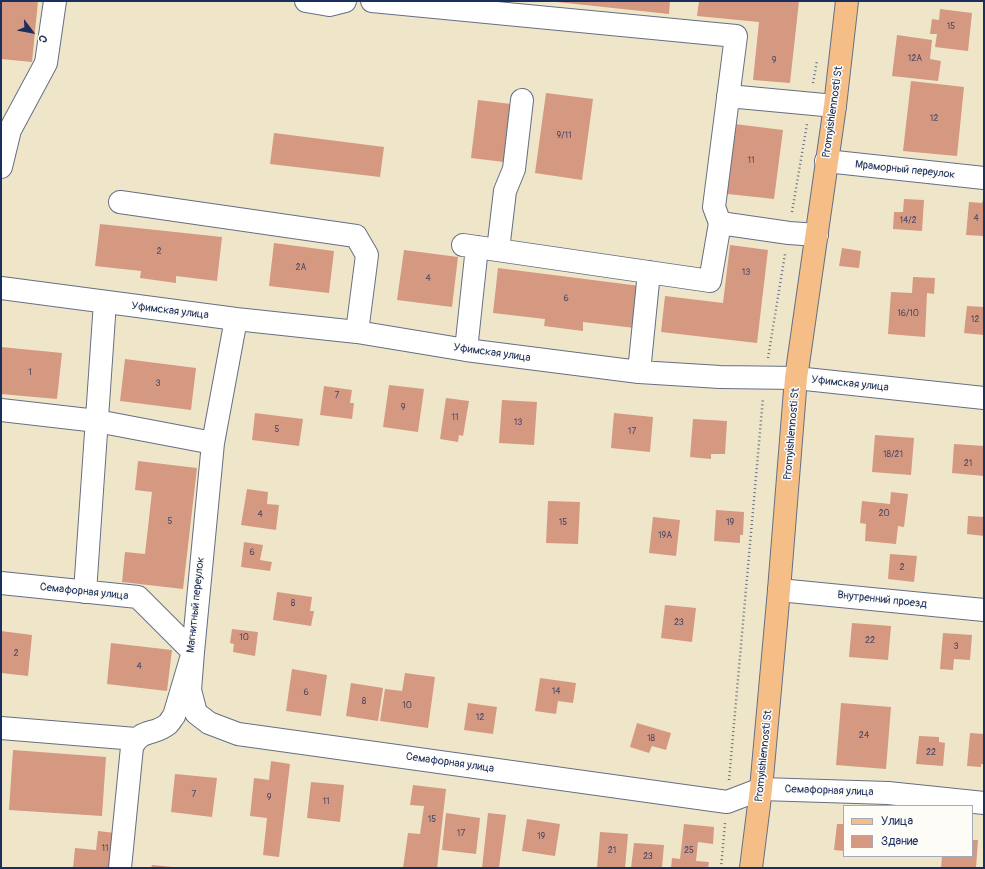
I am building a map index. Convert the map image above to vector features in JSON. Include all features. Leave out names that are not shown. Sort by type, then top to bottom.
[{"type":"main road","name":"Promyishlennosti St","points":[[751,868],[761,789],[796,378],[835,106],[847,1]]},
{"type":"street","points":[[1,167],[10,130],[46,63],[55,1]]},
{"type":"street","points":[[306,1],[329,5],[345,1]]},
{"type":"street","points":[[372,1],[736,36],[714,206],[720,223],[710,281],[479,248]]},
{"type":"street","points":[[728,96],[835,106]]},
{"type":"street","points":[[466,350],[479,248],[514,169],[522,100]]},
{"type":"street","name":"Мраморный переулок","points":[[826,161],[984,178]]},
{"type":"street","points":[[120,202],[356,236],[367,255],[357,332]]},
{"type":"street","points":[[720,223],[789,233],[817,235]]},
{"type":"street","points":[[639,372],[649,272]]},
{"type":"street","name":"Уфимская улица","points":[[1,288],[236,319],[357,332],[466,350],[639,372],[720,377],[796,378],[984,398]]},
{"type":"street","points":[[86,592],[105,302]]},
{"type":"street","name":"Магнитный переулок","points":[[136,740],[141,735],[168,724],[174,716],[192,652],[213,443],[236,319]]},
{"type":"street","points":[[1,410],[97,421],[213,443]]},
{"type":"street","name":"Семафорная улица","points":[[1,583],[138,597],[192,652],[190,690],[196,713],[208,723],[238,734],[727,802],[761,789],[888,793],[984,803]]},
{"type":"street","name":"Внутренний проезд","points":[[779,590],[984,610]]},
{"type":"street","points":[[1,728],[136,740],[132,747],[120,868]]},
{"type":"path","points":[[721,868],[765,377],[817,60]]},
{"type":"building","points":[[1,1],[38,1],[32,62],[1,59]]},
{"type":"building","points":[[557,1],[670,1],[669,14]]},
{"type":"building","points":[[699,1],[799,1],[790,83],[753,80],[759,22],[697,16]]},
{"type":"building","points":[[940,9],[972,13],[968,51],[935,47],[937,34],[930,34],[932,19],[939,20]]},
{"type":"building","points":[[897,35],[932,40],[930,59],[941,61],[938,81],[892,76]]},
{"type":"building","points":[[911,81],[964,87],[957,156],[903,151]]},
{"type":"building","points":[[546,93],[593,99],[582,180],[535,173]]},
{"type":"building","points":[[478,100],[511,104],[504,162],[471,158]]},
{"type":"building","points":[[727,123],[783,130],[774,199],[719,193]]},
{"type":"building","points":[[274,133],[384,147],[380,177],[270,164]]},
{"type":"building","points":[[904,199],[924,200],[922,231],[893,229],[894,212],[903,212]]},
{"type":"building","points":[[983,200],[984,236],[966,235],[969,202],[982,203]]},
{"type":"building","points":[[100,224],[222,237],[217,281],[176,276],[176,283],[140,278],[141,271],[95,266]]},
{"type":"building","points":[[274,243],[334,251],[329,293],[269,286]]},
{"type":"building","points":[[730,245],[768,250],[757,343],[661,332],[665,296],[723,303]]},
{"type":"building","points":[[842,248],[861,251],[859,268],[839,266]]},
{"type":"building","points":[[404,250],[458,257],[452,307],[397,300]]},
{"type":"building","points":[[498,268],[640,286],[635,328],[583,322],[583,331],[544,326],[545,319],[493,313]]},
{"type":"building","points":[[913,277],[935,278],[934,294],[927,293],[925,337],[888,334],[891,292],[912,293]]},
{"type":"building","points":[[967,306],[984,307],[984,335],[964,333]]},
{"type":"building","points":[[1,347],[62,353],[57,399],[1,394]]},
{"type":"building","points":[[125,359],[196,368],[191,410],[120,401]]},
{"type":"building","points":[[389,385],[424,389],[418,432],[383,427]]},
{"type":"building","points":[[324,386],[352,390],[350,403],[354,403],[352,419],[320,415]]},
{"type":"building","points":[[446,398],[469,401],[463,436],[459,435],[458,442],[440,439]]},
{"type":"building","points":[[502,400],[537,402],[534,445],[499,443]]},
{"type":"building","points":[[255,413],[303,419],[299,446],[252,440]]},
{"type":"building","points":[[614,413],[653,417],[650,452],[611,448]]},
{"type":"building","points":[[693,419],[727,421],[725,454],[711,454],[711,459],[690,457]]},
{"type":"building","points":[[875,435],[914,438],[911,475],[872,472]]},
{"type":"building","points":[[954,444],[984,446],[984,476],[952,473]]},
{"type":"building","points":[[138,461],[197,468],[183,589],[122,582],[125,552],[145,554],[152,492],[135,490]]},
{"type":"building","points":[[247,489],[268,492],[267,504],[279,505],[276,530],[241,525]]},
{"type":"building","points":[[891,492],[908,494],[904,527],[898,526],[896,544],[865,541],[866,524],[860,523],[862,501],[890,504]]},
{"type":"building","points":[[548,501],[580,502],[578,544],[546,543]]},
{"type":"building","points":[[716,510],[744,512],[743,535],[740,535],[740,543],[714,541]]},
{"type":"building","points":[[968,516],[984,517],[984,536],[967,534]]},
{"type":"building","points":[[653,517],[680,520],[676,556],[649,553]]},
{"type":"building","points":[[244,542],[263,545],[260,560],[272,562],[270,571],[241,567]]},
{"type":"building","points":[[890,554],[917,556],[914,582],[888,579]]},
{"type":"building","points":[[277,592],[312,597],[310,611],[314,611],[311,626],[273,620]]},
{"type":"building","points":[[665,605],[696,608],[692,642],[661,638]]},
{"type":"building","points":[[852,623],[891,626],[888,660],[849,657]]},
{"type":"building","points":[[232,629],[258,632],[255,656],[233,652],[234,644],[230,643]]},
{"type":"building","points":[[1,631],[32,635],[28,676],[1,673]]},
{"type":"building","points":[[943,633],[972,635],[970,660],[954,659],[953,670],[940,669]]},
{"type":"building","points":[[111,643],[172,650],[167,691],[107,684]]},
{"type":"building","points":[[292,669],[327,675],[321,716],[286,711]]},
{"type":"building","points":[[405,673],[435,677],[428,728],[380,721],[385,689],[402,691]]},
{"type":"building","points":[[540,678],[576,683],[573,703],[558,701],[556,714],[535,711]]},
{"type":"building","points":[[351,683],[383,688],[378,721],[346,716]]},
{"type":"building","points":[[468,703],[497,707],[493,734],[464,730]]},
{"type":"building","points":[[841,703],[891,707],[886,769],[836,765]]},
{"type":"building","points":[[637,723],[671,733],[666,750],[652,746],[649,753],[630,747]]},
{"type":"building","points":[[970,733],[984,734],[984,764],[981,764],[981,767],[967,766]]},
{"type":"building","points":[[919,736],[939,737],[939,742],[945,743],[943,766],[916,764]]},
{"type":"building","points":[[13,750],[106,757],[102,816],[9,810]]},
{"type":"building","points":[[271,761],[290,764],[279,857],[263,855],[267,818],[250,816],[254,778],[269,780]]},
{"type":"building","points":[[175,774],[217,778],[212,817],[171,812]]},
{"type":"building","points":[[311,782],[344,785],[340,822],[307,818]]},
{"type":"building","points":[[413,785],[446,789],[437,868],[403,868],[408,833],[420,834],[424,806],[410,805]]},
{"type":"building","points":[[446,813],[480,818],[476,854],[442,850]]},
{"type":"building","points":[[488,813],[506,815],[499,868],[482,868]]},
{"type":"building","points":[[527,819],[560,824],[555,856],[522,851]]},
{"type":"building","points":[[684,824],[714,827],[713,844],[698,842],[696,861],[709,862],[708,868],[671,868],[672,858],[680,859]]},
{"type":"building","points":[[837,824],[843,824],[843,851],[834,850]]},
{"type":"building","points":[[98,831],[115,833],[111,868],[73,868],[75,848],[96,850]]},
{"type":"building","points":[[600,832],[628,834],[625,868],[597,868]]},
{"type":"building","points":[[973,840],[978,840],[976,868],[941,868],[942,857],[973,857]]},
{"type":"building","points":[[634,843],[664,845],[662,868],[631,868]]},
{"type":"building","points":[[152,865],[172,867],[172,868],[151,868]]}]
